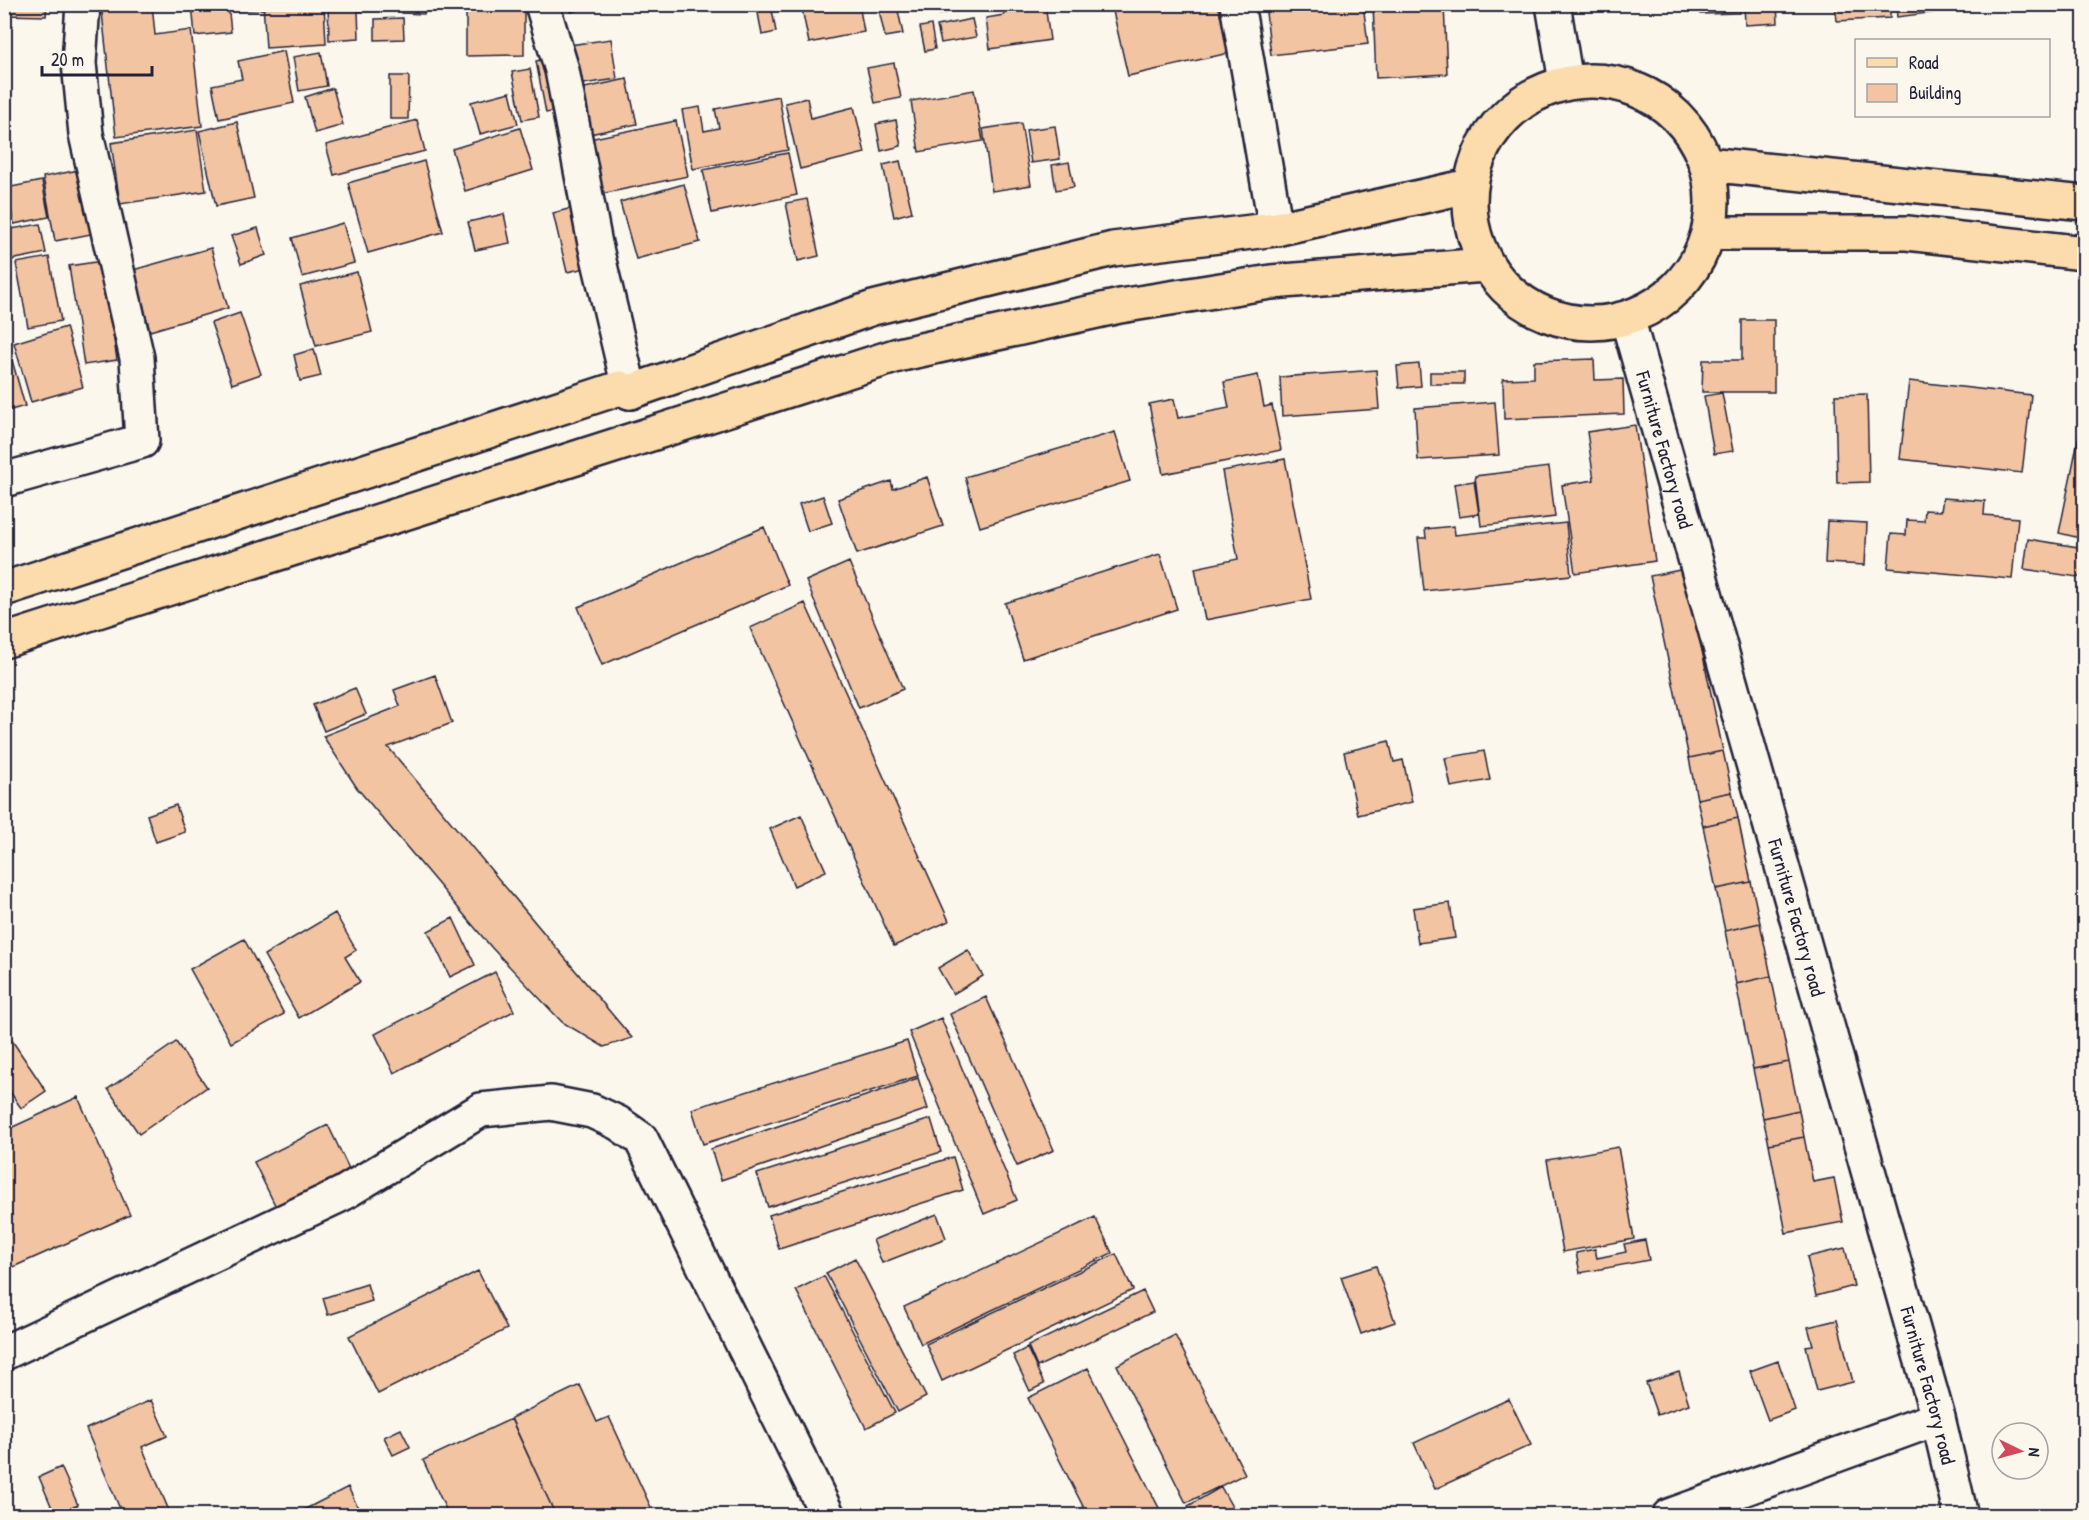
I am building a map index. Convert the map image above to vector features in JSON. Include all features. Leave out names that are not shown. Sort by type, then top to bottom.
[{"type":"main road","points":[[1566,82],[1625,84],[1676,114],[1707,164],[1713,198],[1710,233],[1681,288],[1628,321],[1547,319],[1485,266],[1470,227],[1469,186],[1486,138],[1520,102],[1566,82]]},
{"type":"main road","points":[[1707,164],[2085,203]]},
{"type":"main road","points":[[4,589],[620,388],[630,392],[873,308],[1113,249],[1276,229],[1469,186]]},
{"type":"main road","points":[[1710,233],[1907,233],[2085,253]]},
{"type":"main road","points":[[4,641],[898,355],[1120,306],[1271,282],[1485,266]]},
{"type":"street","points":[[4,480],[142,441],[137,358],[86,134],[79,63],[83,4]]},
{"type":"street","points":[[542,4],[562,70],[595,244],[630,392]]},
{"type":"street","points":[[1237,4],[1276,229]]},
{"type":"street","points":[[1553,4],[1566,82]]},
{"type":"street","name":"Furniture Factory road","points":[[1628,321],[1938,1418],[1961,1515]]},
{"type":"street","points":[[4,1353],[342,1194],[481,1110],[551,1103],[592,1111],[618,1123],[641,1139],[828,1515]]},
{"type":"street","points":[[1669,1515],[1938,1418]]},
{"type":"building","points":[[4,4],[47,4],[46,16],[4,15]]},
{"type":"building","points":[[101,4],[152,4],[155,35],[191,30],[202,126],[116,137]]},
{"type":"building","points":[[192,4],[228,4],[231,32],[195,36]]},
{"type":"building","points":[[229,4],[263,4],[264,9],[229,11]]},
{"type":"building","points":[[263,4],[324,4],[326,44],[266,48]]},
{"type":"building","points":[[328,4],[364,4],[364,11],[358,11],[359,38],[329,40]]},
{"type":"building","points":[[366,4],[399,4],[399,10],[366,11]]},
{"type":"building","points":[[402,4],[425,4],[424,14],[402,13]]},
{"type":"building","points":[[568,4],[596,4],[571,12]]},
{"type":"building","points":[[771,4],[776,32],[762,35],[757,7]]},
{"type":"building","points":[[801,4],[859,4],[864,32],[809,43]]},
{"type":"building","points":[[938,4],[977,4],[940,14]]},
{"type":"building","points":[[1003,4],[1045,4],[1050,40],[990,49],[986,18],[1004,15]]},
{"type":"building","points":[[1123,4],[1218,4],[1229,53],[1128,76],[1112,7]]},
{"type":"building","points":[[1265,4],[1363,4],[1368,44],[1271,55]]},
{"type":"building","points":[[1373,4],[1444,4],[1447,74],[1376,78]]},
{"type":"building","points":[[1701,4],[1740,4],[1740,13],[1701,14]]},
{"type":"building","points":[[1744,4],[1777,4],[1778,23],[1745,25]]},
{"type":"building","points":[[1835,4],[1890,4],[1890,18],[1837,21]]},
{"type":"building","points":[[1896,4],[1999,4],[1897,17]]},
{"type":"building","points":[[897,6],[903,34],[885,37],[879,10]]},
{"type":"building","points":[[524,9],[524,55],[466,56],[466,10]]},
{"type":"building","points":[[403,18],[404,39],[375,40],[375,19]]},
{"type":"building","points":[[972,19],[976,37],[941,43],[937,26]]},
{"type":"building","points":[[931,25],[935,49],[925,51],[920,27]]},
{"type":"building","points":[[611,39],[617,79],[576,85],[570,45]]},
{"type":"building","points":[[284,51],[294,103],[219,119],[212,85],[242,79],[238,61]]},
{"type":"building","points":[[321,52],[327,86],[299,91],[293,57]]},
{"type":"building","points":[[553,57],[563,110],[546,113],[536,61]]},
{"type":"building","points":[[894,63],[901,98],[875,103],[867,68]]},
{"type":"building","points":[[530,69],[539,117],[522,120],[512,72]]},
{"type":"building","points":[[390,76],[409,76],[408,119],[390,119]]},
{"type":"building","points":[[627,79],[637,124],[585,135],[575,90]]},
{"type":"building","points":[[333,88],[343,125],[315,133],[305,97]]},
{"type":"building","points":[[974,90],[983,141],[919,152],[911,101]]},
{"type":"building","points":[[510,92],[518,124],[480,134],[471,102]]},
{"type":"building","points":[[779,96],[788,150],[693,169],[682,110],[700,107],[704,131],[719,128],[715,109]]},
{"type":"building","points":[[807,98],[811,118],[854,107],[865,153],[800,169],[785,103]]},
{"type":"building","points":[[417,120],[425,151],[334,175],[326,145]]},
{"type":"building","points":[[896,120],[901,146],[881,151],[876,124]]},
{"type":"building","points":[[676,121],[688,176],[596,195],[584,140]]},
{"type":"building","points":[[237,122],[254,198],[216,206],[199,131]]},
{"type":"building","points":[[1021,123],[1031,185],[992,191],[983,129]]},
{"type":"building","points":[[1055,126],[1060,159],[1031,163],[1026,130]]},
{"type":"building","points":[[520,128],[533,170],[465,191],[452,149]]},
{"type":"building","points":[[197,130],[206,191],[120,204],[111,143]]},
{"type":"building","points":[[788,153],[797,195],[712,213],[703,170]]},
{"type":"building","points":[[424,161],[443,232],[368,253],[348,183]]},
{"type":"building","points":[[900,161],[912,212],[894,217],[883,165]]},
{"type":"building","points":[[1069,162],[1074,187],[1056,190],[1052,165]]},
{"type":"building","points":[[79,170],[91,234],[55,241],[43,177]]},
{"type":"building","points":[[42,181],[49,217],[14,224],[6,188]]},
{"type":"building","points":[[684,184],[700,242],[636,259],[620,202]]},
{"type":"building","points":[[807,199],[819,256],[798,261],[786,203]]},
{"type":"building","points":[[576,207],[590,267],[567,272],[553,213]]},
{"type":"building","points":[[504,214],[510,243],[475,250],[468,222]]},
{"type":"building","points":[[343,223],[354,263],[302,277],[292,238]]},
{"type":"building","points":[[40,224],[46,253],[10,260],[5,230]]},
{"type":"building","points":[[258,228],[266,255],[241,264],[231,236]]},
{"type":"building","points":[[211,248],[228,308],[150,331],[133,270]]},
{"type":"building","points":[[49,257],[61,321],[28,327],[16,263]]},
{"type":"building","points":[[102,261],[117,360],[84,365],[69,266]]},
{"type":"building","points":[[357,272],[372,332],[316,346],[300,286]]},
{"type":"building","points":[[240,313],[261,374],[232,384],[211,323]]},
{"type":"building","points":[[1742,320],[1774,320],[1774,392],[1702,392],[1703,360],[1742,360]]},
{"type":"building","points":[[66,327],[83,387],[31,402],[14,343]]},
{"type":"building","points":[[8,346],[25,406],[4,412],[4,347]]},
{"type":"building","points":[[314,349],[321,376],[300,381],[294,355]]},
{"type":"building","points":[[1594,359],[1595,380],[1623,379],[1624,414],[1504,419],[1503,379],[1534,378],[1534,361]]},
{"type":"building","points":[[1419,364],[1421,386],[1399,388],[1397,366]]},
{"type":"building","points":[[1376,370],[1379,409],[1282,416],[1280,377]]},
{"type":"building","points":[[1430,372],[1464,372],[1464,384],[1430,384]]},
{"type":"building","points":[[1258,375],[1264,407],[1272,405],[1281,450],[1163,474],[1149,404],[1174,399],[1178,418],[1229,408],[1224,382]]},
{"type":"building","points":[[1909,381],[2031,395],[2022,473],[1900,459]]},
{"type":"building","points":[[1722,393],[1733,451],[1714,454],[1704,396]]},
{"type":"building","points":[[1867,394],[1869,482],[1837,483],[1835,395]]},
{"type":"building","points":[[1495,402],[1499,455],[1418,460],[1415,408]]},
{"type":"building","points":[[2084,411],[2084,539],[2059,533]]},
{"type":"building","points":[[1635,425],[1655,561],[1575,573],[1562,485],[1594,480],[1587,432]]},
{"type":"building","points":[[1115,432],[1130,481],[980,527],[965,477]]},
{"type":"building","points":[[1285,459],[1311,599],[1205,620],[1195,568],[1238,559],[1222,471]]},
{"type":"building","points":[[1549,467],[1555,517],[1481,526],[1475,476]]},
{"type":"building","points":[[927,477],[943,526],[857,554],[838,499],[891,481],[893,489]]},
{"type":"building","points":[[1474,481],[1479,514],[1459,517],[1454,484]]},
{"type":"building","points":[[823,496],[832,523],[808,531],[799,504]]},
{"type":"building","points":[[1943,498],[1985,501],[1984,515],[2018,518],[2012,579],[1888,568],[1891,534],[1906,535],[1907,520],[1924,521],[1925,510],[1941,511]]},
{"type":"building","points":[[1827,521],[1867,523],[1865,565],[1825,563]]},
{"type":"building","points":[[1566,523],[1571,575],[1424,591],[1418,538],[1426,538],[1425,529],[1454,526],[1455,535]]},
{"type":"building","points":[[764,527],[788,585],[602,665],[578,607]]},
{"type":"building","points":[[2028,539],[2084,548],[2084,578],[2024,569]]},
{"type":"building","points":[[1160,554],[1177,609],[1023,659],[1005,603]]},
{"type":"building","points":[[849,562],[903,689],[859,708],[806,581]]},
{"type":"building","points":[[1685,569],[1723,751],[1689,758],[1650,576]]},
{"type":"building","points":[[805,603],[949,921],[894,946],[750,628]]},
{"type":"building","points":[[435,675],[452,723],[388,747],[632,1038],[604,1047],[562,1022],[492,948],[357,788],[323,736],[400,706],[394,690]]},
{"type":"building","points":[[355,688],[366,714],[324,731],[313,705]]},
{"type":"building","points":[[1389,741],[1394,762],[1403,760],[1412,802],[1358,815],[1344,752]]},
{"type":"building","points":[[1484,751],[1490,780],[1451,787],[1445,758]]},
{"type":"building","points":[[1723,751],[1732,792],[1697,799],[1689,758]]},
{"type":"building","points":[[1732,792],[1738,818],[1703,826],[1697,799]]},
{"type":"building","points":[[176,805],[185,832],[156,842],[147,815]]},
{"type":"building","points":[[801,815],[826,871],[794,886],[770,829]]},
{"type":"building","points":[[1738,818],[1751,882],[1716,889],[1703,826]]},
{"type":"building","points":[[1751,882],[1760,923],[1725,931],[1716,889]]},
{"type":"building","points":[[1450,903],[1455,938],[1418,943],[1413,908]]},
{"type":"building","points":[[335,913],[356,950],[345,957],[360,982],[299,1018],[264,955]]},
{"type":"building","points":[[453,918],[475,965],[450,977],[428,931]]},
{"type":"building","points":[[1760,923],[1771,976],[1736,984],[1725,931]]},
{"type":"building","points":[[244,939],[284,1014],[231,1043],[190,969]]},
{"type":"building","points":[[968,950],[983,976],[953,994],[938,968]]},
{"type":"building","points":[[495,972],[514,1011],[394,1073],[375,1034]]},
{"type":"building","points":[[1771,976],[1789,1062],[1753,1069],[1736,984]]},
{"type":"building","points":[[986,997],[1054,1150],[1017,1166],[950,1014]]},
{"type":"building","points":[[941,1018],[1017,1200],[984,1214],[909,1032]]},
{"type":"building","points":[[9,1036],[46,1091],[21,1108],[4,1083],[4,1039]]},
{"type":"building","points":[[907,1041],[918,1076],[703,1144],[692,1109]]},
{"type":"building","points":[[176,1042],[207,1087],[139,1134],[108,1089]]},
{"type":"building","points":[[1789,1062],[1799,1110],[1763,1118],[1753,1069]]},
{"type":"building","points":[[918,1078],[928,1109],[721,1180],[711,1149]]},
{"type":"building","points":[[78,1097],[130,1215],[4,1271],[4,1131]]},
{"type":"building","points":[[1799,1110],[1804,1137],[1769,1144],[1763,1118]]},
{"type":"building","points":[[931,1119],[941,1152],[768,1207],[757,1174]]},
{"type":"building","points":[[328,1125],[351,1173],[277,1209],[254,1162]]},
{"type":"building","points":[[1804,1137],[1813,1182],[1834,1178],[1843,1222],[1786,1233],[1769,1144]]},
{"type":"building","points":[[1618,1147],[1634,1239],[1563,1252],[1547,1160]]},
{"type":"building","points":[[953,1157],[963,1190],[779,1249],[769,1215]]},
{"type":"building","points":[[937,1214],[946,1238],[882,1263],[873,1240]]},
{"type":"building","points":[[1095,1217],[1112,1253],[921,1344],[904,1307]]},
{"type":"building","points":[[1645,1240],[1649,1260],[1580,1273],[1576,1253],[1595,1249],[1597,1258],[1626,1252],[1624,1244]]},
{"type":"building","points":[[1845,1248],[1854,1286],[1816,1296],[1807,1257]]},
{"type":"building","points":[[1116,1254],[1133,1290],[942,1381],[926,1344]]},
{"type":"building","points":[[855,1258],[926,1397],[898,1412],[826,1273]]},
{"type":"building","points":[[1376,1266],[1395,1322],[1361,1334],[1341,1277]]},
{"type":"building","points":[[478,1271],[507,1329],[378,1394],[349,1336]]},
{"type":"building","points":[[824,1276],[895,1413],[866,1428],[796,1290]]},
{"type":"building","points":[[367,1284],[372,1301],[328,1315],[323,1298]]},
{"type":"building","points":[[1143,1291],[1153,1312],[1037,1367],[1028,1346]]},
{"type":"building","points":[[1837,1320],[1853,1382],[1817,1391],[1806,1346],[1813,1345],[1808,1327]]},
{"type":"building","points":[[1175,1335],[1245,1474],[1186,1503],[1117,1365]]},
{"type":"building","points":[[1027,1348],[1044,1384],[1030,1391],[1013,1355]]},
{"type":"building","points":[[1778,1361],[1795,1410],[1768,1420],[1750,1371]]},
{"type":"building","points":[[1088,1368],[1161,1512],[1154,1516],[1088,1516],[1028,1398]]},
{"type":"building","points":[[1679,1372],[1689,1404],[1657,1415],[1646,1383]]},
{"type":"building","points":[[580,1385],[597,1422],[609,1417],[655,1516],[556,1516],[511,1418]]},
{"type":"building","points":[[1509,1399],[1531,1445],[1435,1489],[1414,1443]]},
{"type":"building","points":[[151,1400],[167,1436],[142,1447],[170,1513],[164,1516],[123,1516],[86,1429]]},
{"type":"building","points":[[511,1419],[556,1516],[449,1516],[423,1460]]},
{"type":"building","points":[[401,1429],[410,1447],[393,1455],[384,1437]]},
{"type":"building","points":[[61,1467],[78,1505],[55,1515],[39,1477]]},
{"type":"building","points":[[348,1487],[362,1516],[292,1516]]},
{"type":"building","points":[[1221,1487],[1232,1507],[1217,1516],[1193,1516],[1188,1506]]}]
